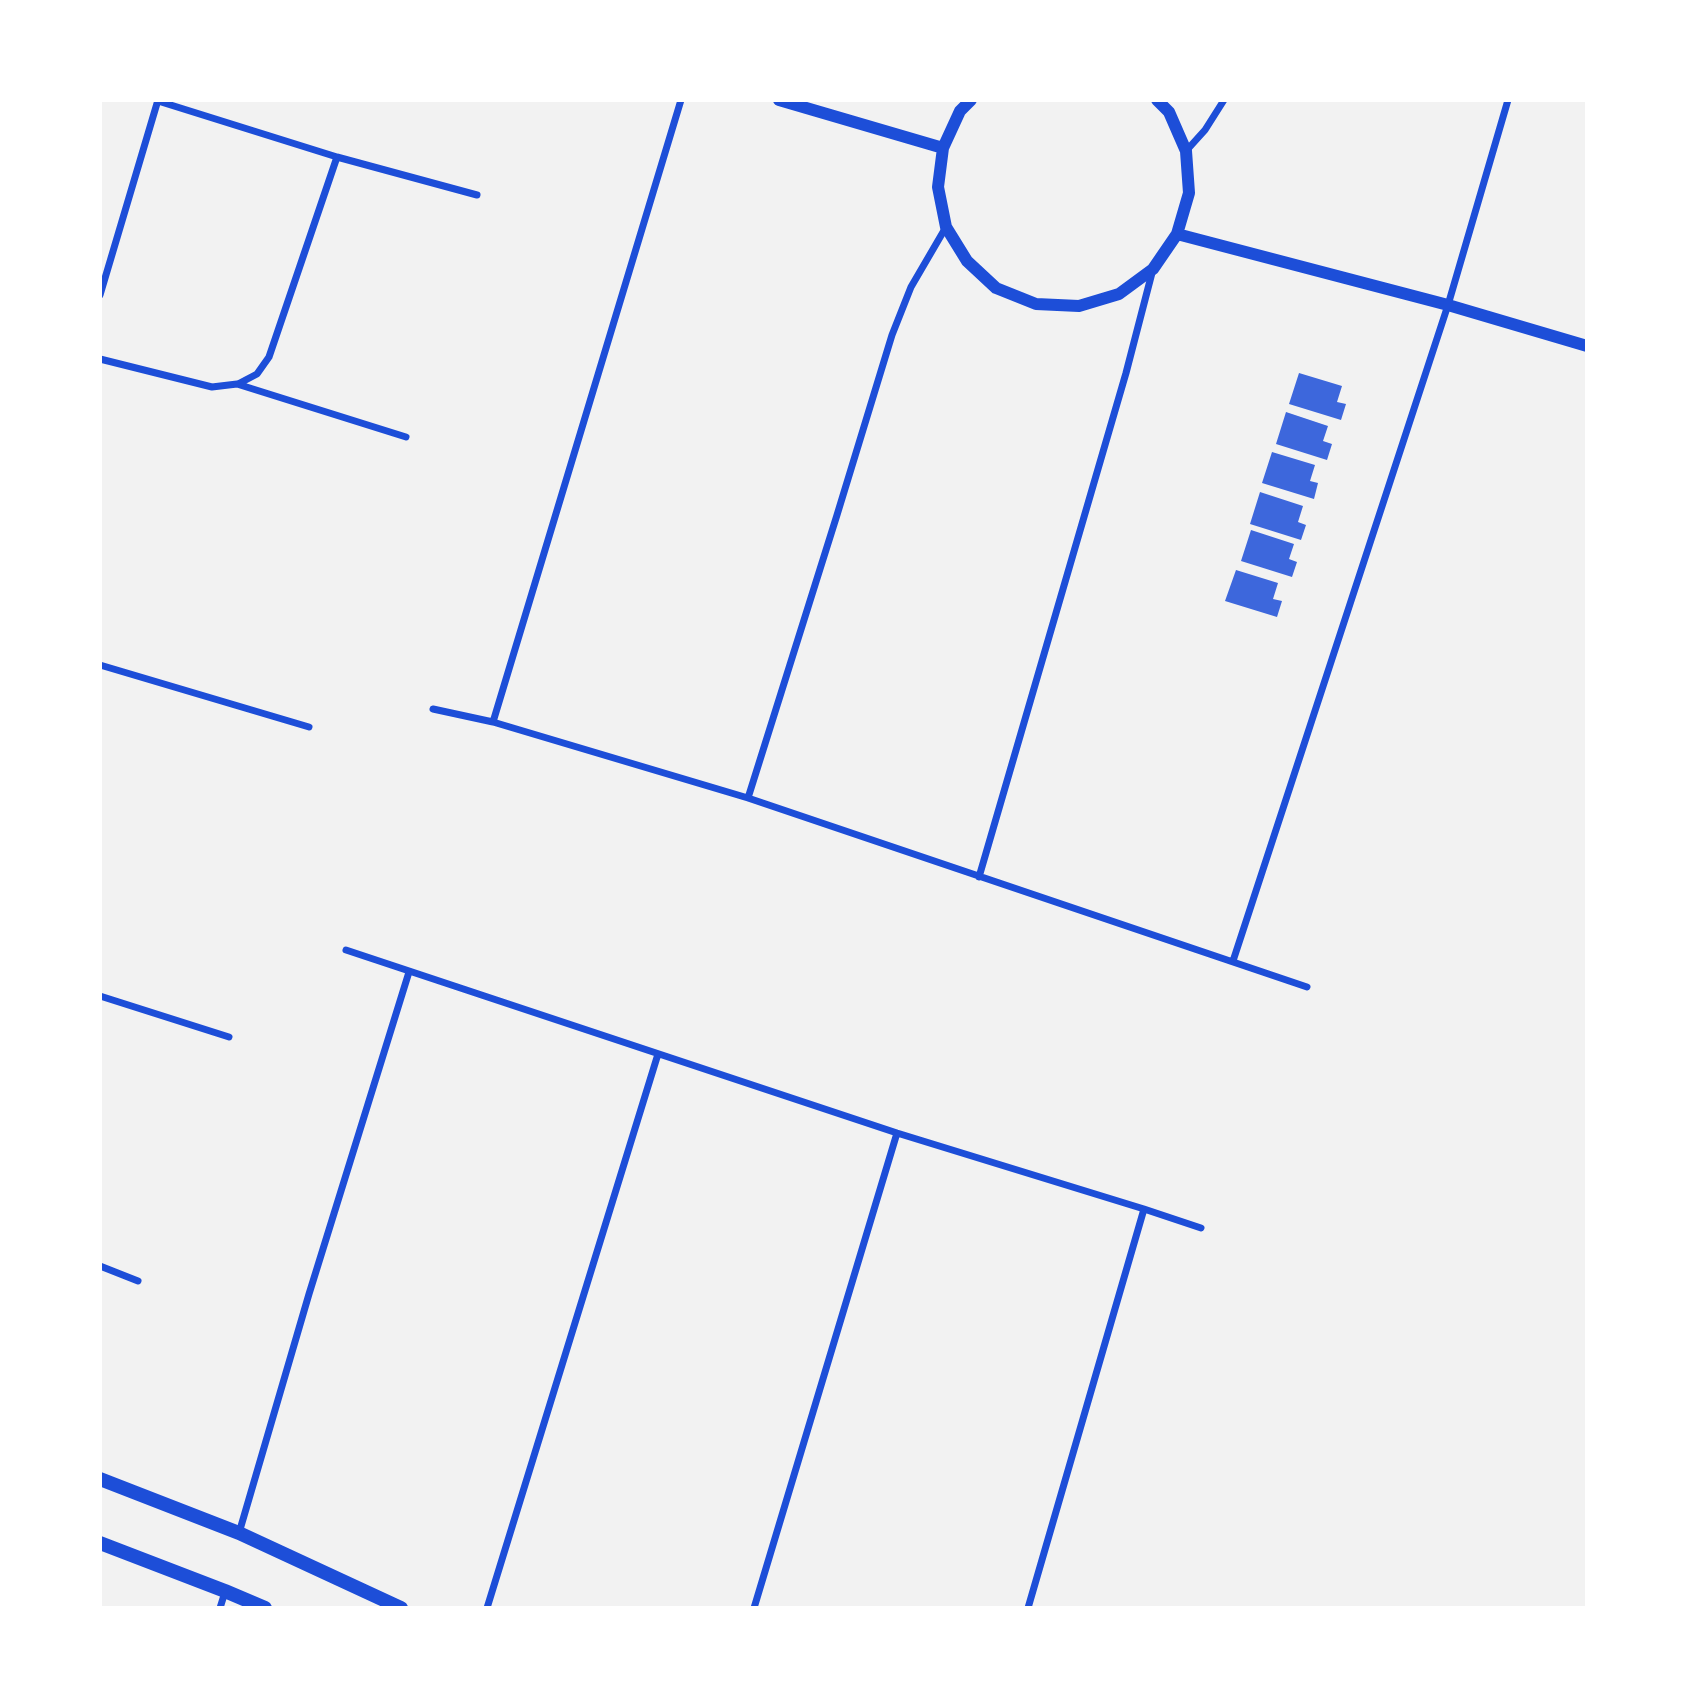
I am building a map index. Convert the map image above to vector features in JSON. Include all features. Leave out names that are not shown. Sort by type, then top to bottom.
[{"type":"main road","points":[[100,1479],[239,1533],[401,1608]]},
{"type":"main road","points":[[100,1543],[265,1608]]},
{"type":"street","points":[[493,722],[681,100]]},
{"type":"street","points":[[779,100],[943,148]]},
{"type":"street","points":[[971,100],[960,111],[943,148],[938,187],[946,227],[967,261],[996,288],[1036,304],[1079,306],[1119,294],[1153,268],[1177,234],[1189,193],[1186,151],[1169,112],[1157,100]]},
{"type":"street","points":[[1186,151],[1205,130],[1224,100]]},
{"type":"street","points":[[1233,961],[1448,305],[1508,100]]},
{"type":"street","points":[[100,295],[158,101],[337,157],[477,195]]},
{"type":"street","points":[[100,359],[212,387],[237,384],[257,374],[270,357],[337,157]]},
{"type":"street","points":[[748,798],[892,334],[911,287],[946,227]]},
{"type":"street","points":[[1177,234],[1448,305],[1587,346]]},
{"type":"street","points":[[979,877],[1126,373],[1153,268]]},
{"type":"street","points":[[237,384],[406,437]]},
{"type":"street","points":[[100,665],[309,727]]},
{"type":"street","points":[[433,709],[493,722],[748,798],[1307,986]]},
{"type":"street","points":[[346,950],[897,1133],[1201,1228]]},
{"type":"street","points":[[239,1533],[309,1294],[410,972]]},
{"type":"street","points":[[100,996],[229,1037]]},
{"type":"street","points":[[487,1608],[658,1054]]},
{"type":"street","points":[[754,1608],[897,1133]]},
{"type":"street","points":[[1028,1608],[1144,1209]]},
{"type":"street","points":[[100,1266],[138,1281]]},
{"type":"street","points":[[220,1608],[225,1591]]},
{"type":"building","points":[[1299,373],[1342,386],[1337,402],[1346,404],[1341,420],[1289,404]]},
{"type":"building","points":[[1286,412],[1328,426],[1323,441],[1332,444],[1327,460],[1276,444]]},
{"type":"building","points":[[1272,452],[1315,465],[1310,481],[1318,483],[1314,499],[1262,483]]},
{"type":"building","points":[[1260,492],[1303,506],[1298,522],[1306,525],[1301,540],[1250,524]]},
{"type":"building","points":[[1251,530],[1294,544],[1289,559],[1297,562],[1292,577],[1241,561]]},
{"type":"building","points":[[1236,570],[1278,583],[1273,599],[1282,601],[1277,617],[1225,601]]}]
